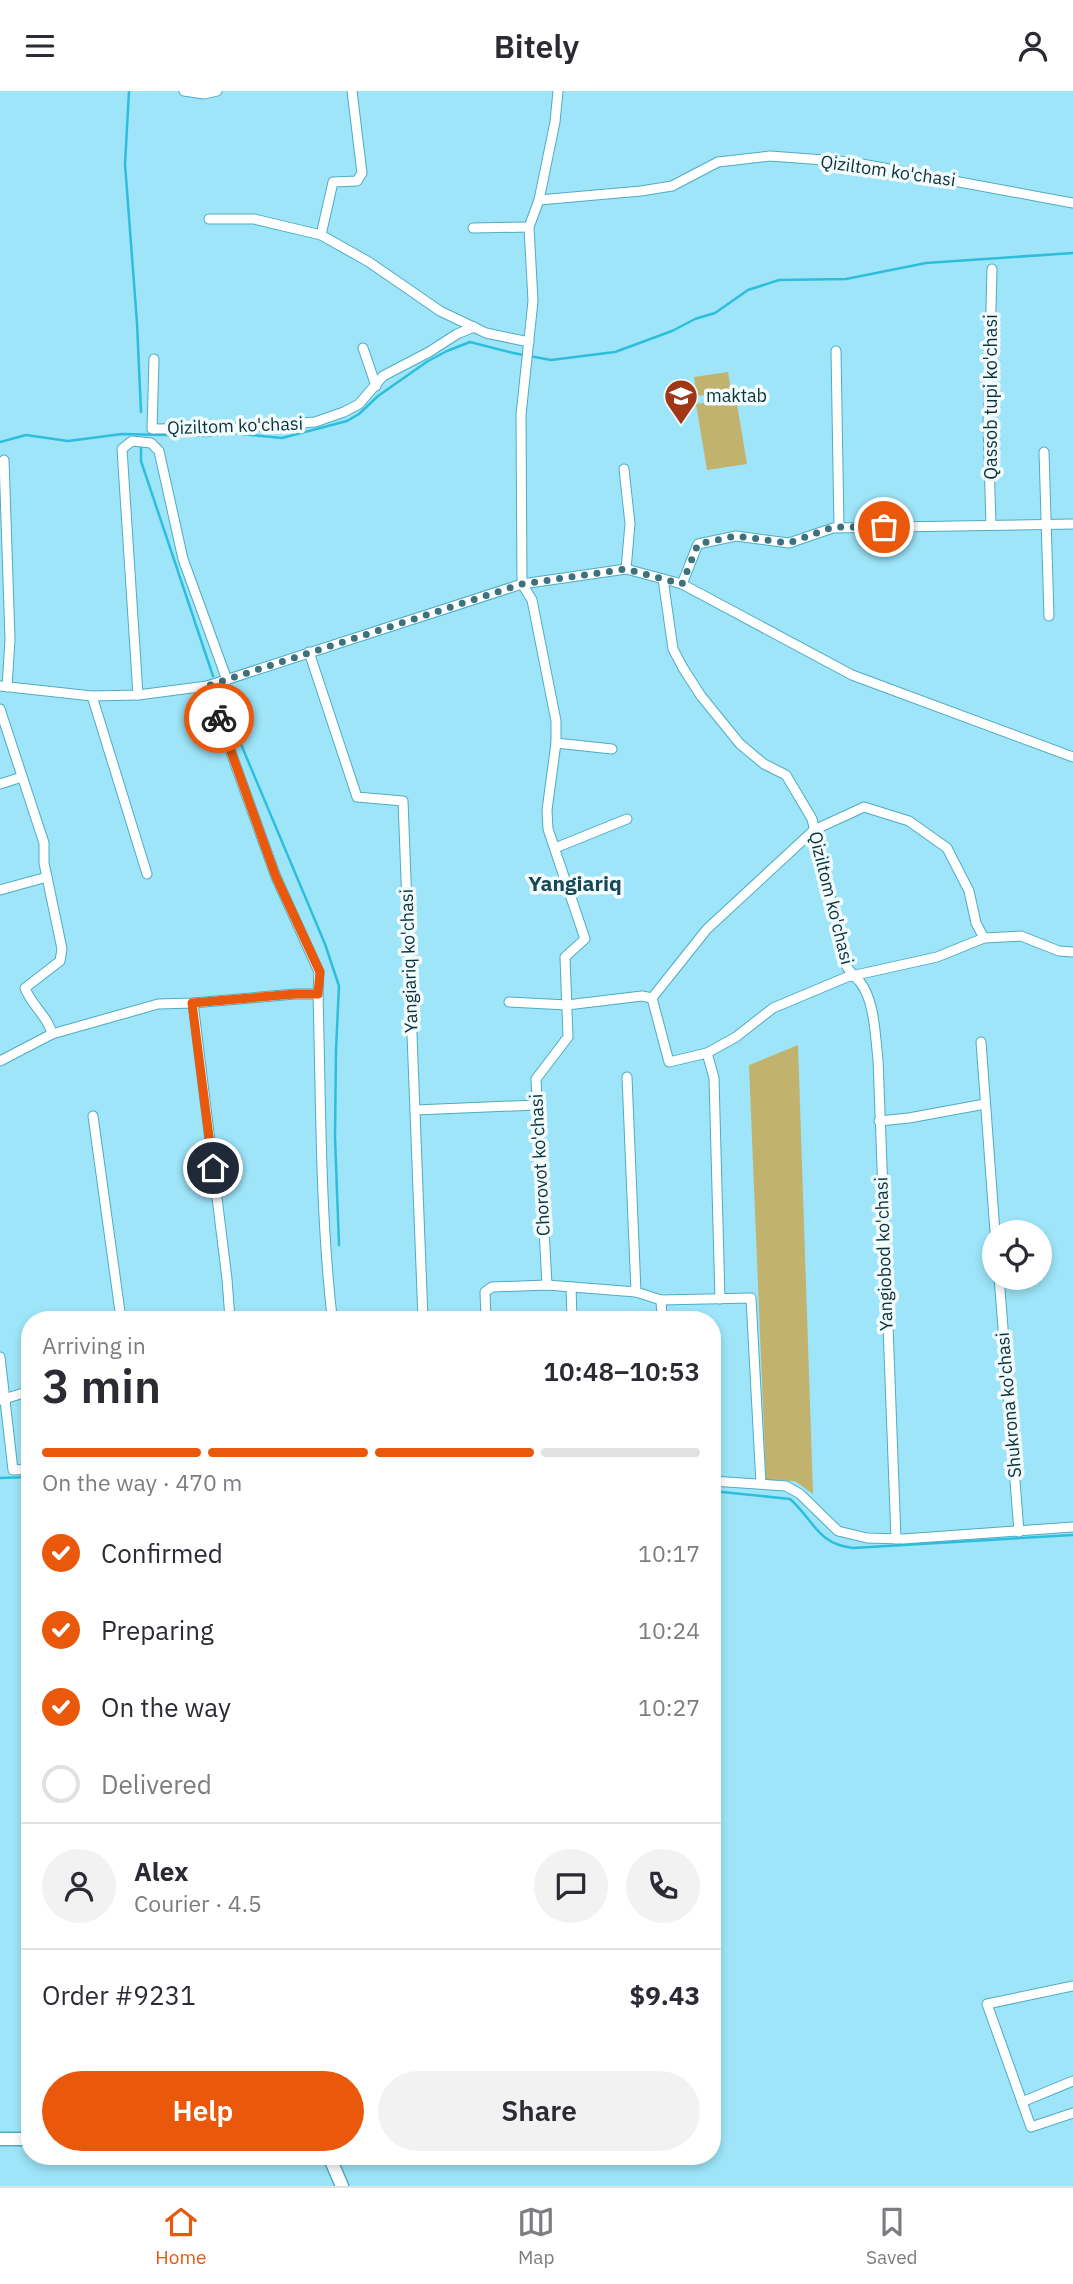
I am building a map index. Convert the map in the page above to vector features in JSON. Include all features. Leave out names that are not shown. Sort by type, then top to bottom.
[{"type":"street","points":[[184,91],[204,94],[216,91]]},
{"type":"street","points":[[321,235],[333,182],[357,181],[362,173],[352,91]]},
{"type":"street","points":[[558,91],[555,122],[539,200],[529,227],[533,301],[524,366],[521,415],[522,584],[532,600],[556,721],[556,743],[547,810],[548,829],[555,848],[626,819]]},
{"type":"street","name":"Qiziltom ko'chasi","points":[[539,200],[673,186],[718,162],[770,156],[851,162],[1073,203]]},
{"type":"street","points":[[209,219],[254,219],[321,235],[369,262],[440,311],[486,333],[529,342]]},
{"type":"street","points":[[473,228],[529,227]]},
{"type":"street","name":"Qassob tupi ko'chasi","points":[[991,525],[988,425],[992,269]]},
{"type":"street","name":"Qiziltom ko'chasi","points":[[154,359],[152,429],[236,428],[314,422],[359,404],[383,376],[474,327]]},
{"type":"street","points":[[363,348],[376,386]]},
{"type":"street","points":[[836,351],[839,527]]},
{"type":"street","points":[[138,695],[121,449],[132,441],[151,443],[159,451],[183,559],[227,680]]},
{"type":"street","points":[[1044,451],[1049,616]]},
{"type":"street","points":[[4,460],[10,639],[4,687],[92,696],[138,695],[207,686],[522,584],[626,569],[682,584],[852,675],[1073,757]]},
{"type":"street","points":[[624,469],[630,524],[626,569]]},
{"type":"street","points":[[682,584],[698,544],[736,536],[789,543],[839,527],[1073,524]]},
{"type":"street","name":"Qiziltom ko'chasi","points":[[663,579],[673,649],[682,668],[740,744],[764,764],[786,775],[812,819],[846,965],[852,976]]},
{"type":"street","name":"Yangiariq ko'chasi","points":[[309,652],[357,797],[403,801],[423,1311]]},
{"type":"street","points":[[207,686],[276,877],[320,972],[318,994],[331,1311]]},
{"type":"street","points":[[92,696],[147,874]]},
{"type":"street","points":[[0,709],[44,843],[44,863],[62,950],[60,961],[25,988],[29,999],[51,1028],[52,1034]]},
{"type":"street","points":[[556,743],[612,749]]},
{"type":"street","points":[[0,783],[22,777]]},
{"type":"street","points":[[652,998],[708,929],[814,830],[864,807],[909,821],[947,848],[969,891],[976,923],[984,938]]},
{"type":"street","name":"Chorovot ko'chasi","points":[[547,1285],[536,1079],[568,1037],[565,957],[585,939],[555,848]]},
{"type":"street","points":[[0,890],[47,877]]},
{"type":"street","points":[[652,998],[668,1062],[707,1053],[736,1037],[773,1008],[852,976],[937,957],[984,938],[1021,936],[1059,951],[1073,952]]},
{"type":"street","name":"Yangiobod ko'chasi","points":[[852,976],[860,982],[872,1012],[878,1059],[878,1121],[896,1539]]},
{"type":"street","points":[[0,1062],[52,1034],[158,1004],[318,994]]},
{"type":"street","points":[[509,1002],[567,1005],[642,996],[652,998]]},
{"type":"street","points":[[192,1003],[229,1311]]},
{"type":"street","points":[[981,1042],[994,1220]]},
{"type":"street","points":[[707,1053],[714,1078],[720,1299]]},
{"type":"street","points":[[627,1077],[636,1292]]},
{"type":"street","points":[[878,1121],[985,1104]]},
{"type":"street","points":[[415,1111],[537,1105]]},
{"type":"street","points":[[93,1116],[120,1311]]},
{"type":"street","points":[[486,1311],[485,1291],[492,1287],[547,1285],[636,1292],[661,1300],[751,1298],[761,1484]]},
{"type":"street","points":[[571,1287],[572,1311]]},
{"type":"street","name":"Shukrona ko'chasi","points":[[1000,1290],[1019,1532]]},
{"type":"street","points":[[661,1300],[662,1311]]},
{"type":"street","points":[[0,1357],[2,1400],[13,1469],[21,1469]]},
{"type":"street","points":[[2,1400],[21,1394]]},
{"type":"street","points":[[721,1482],[786,1486],[800,1494],[838,1531],[867,1538],[896,1539],[1073,1527]]},
{"type":"street","points":[[1073,1986],[987,2004],[1031,2127],[1073,2113]]},
{"type":"street","points":[[1022,2102],[1073,2081]]},
{"type":"street","points":[[0,2139],[21,2139]]},
{"type":"street","points":[[332,2165],[342,2186]]},
{"type":"shaded area","points":[[728,372],[731,391],[697,396],[694,377]]},
{"type":"shaded area","points":[[736,398],[747,464],[707,470],[696,404]]},
{"type":"shaded area","points":[[798,1045],[813,1494],[795,1481],[766,1480],[749,1065]]},
{"type":"waterway","points":[[129,91],[125,164],[141,412]]},
{"type":"waterway","points":[[0,442],[26,435],[68,441],[122,434],[207,436],[230,433],[282,438],[347,421],[428,361],[470,342],[551,360],[615,352],[715,313],[748,290],[779,280],[846,279],[926,263],[1073,253]]},
{"type":"waterway","points":[[141,446],[141,461],[213,676]]},
{"type":"waterway","points":[[222,699],[325,944],[339,986],[335,1137],[339,1245]]},
{"type":"waterway","points":[[0,1478],[21,1477]]},
{"type":"waterway","points":[[721,1492],[790,1499],[831,1542],[853,1548],[1073,1535]]},
{"type":"way so far","points":[[219,718],[207,686],[522,584],[626,569],[682,584],[698,544],[736,536],[789,543],[833,527],[884,527]]},
{"type":"place","name":"maktab","points":[[681,426]]},
{"type":"district","name":"Yangiariq","points":[[575,884]]},
{"type":"route","points":[[213,1168],[192,1003],[318,994],[320,972],[276,877],[219,718]]}]
